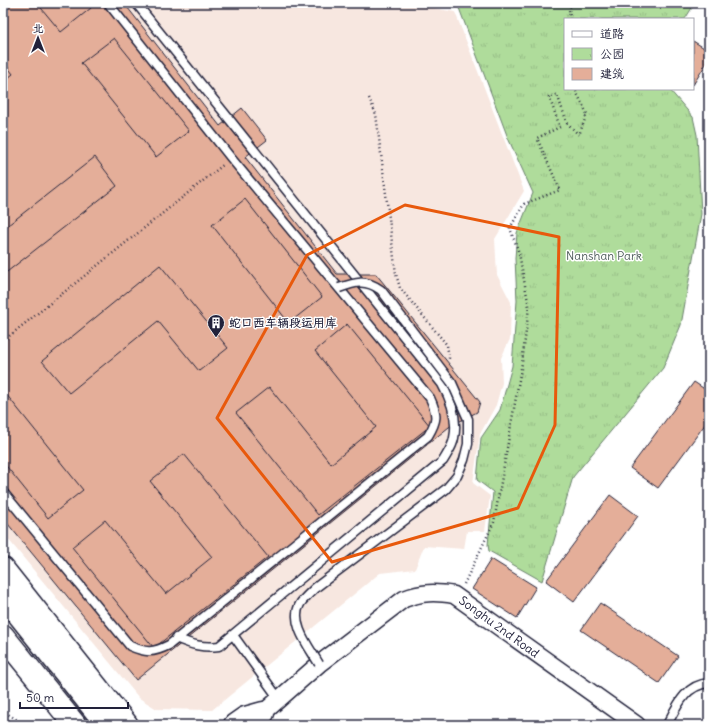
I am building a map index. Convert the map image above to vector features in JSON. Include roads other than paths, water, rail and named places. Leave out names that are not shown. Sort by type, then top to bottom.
[{"type":"street","points":[[3,570],[110,716],[140,725]]},
{"type":"street","name":"Songhu 2nd Road","points":[[263,721],[279,699],[319,664],[404,599],[420,593],[430,592],[454,595],[637,725]]},
{"type":"street","points":[[3,595],[110,716],[127,725]]},
{"type":"street","points":[[3,636],[75,725]]},
{"type":"street","points":[[3,652],[61,725]]},
{"type":"street","points":[[235,725],[245,718],[263,721]]},
{"type":"lane","points":[[3,492],[130,646],[144,652],[158,651],[169,645],[428,436],[435,424],[435,410],[430,398],[231,158],[108,3]]},
{"type":"lane","points":[[136,3],[435,375],[450,399],[454,416],[454,439],[443,461],[233,635],[219,646],[206,648],[194,646],[176,638]]},
{"type":"lane","points":[[319,664],[300,629],[297,617],[300,604],[315,588],[446,489],[457,476],[468,444],[468,419],[452,383],[381,290],[372,283],[355,282],[339,288]]},
{"type":"lane","points":[[233,635],[279,699]]},
{"type":"lane","points":[[667,725],[681,699],[689,690],[700,684],[709,683]]},
{"type":"place","name":"蛇口西车辆段运用库","points":[[216,338]]},
{"type":"park label","name":"Nanshan Park","points":[[604,256]]}]
